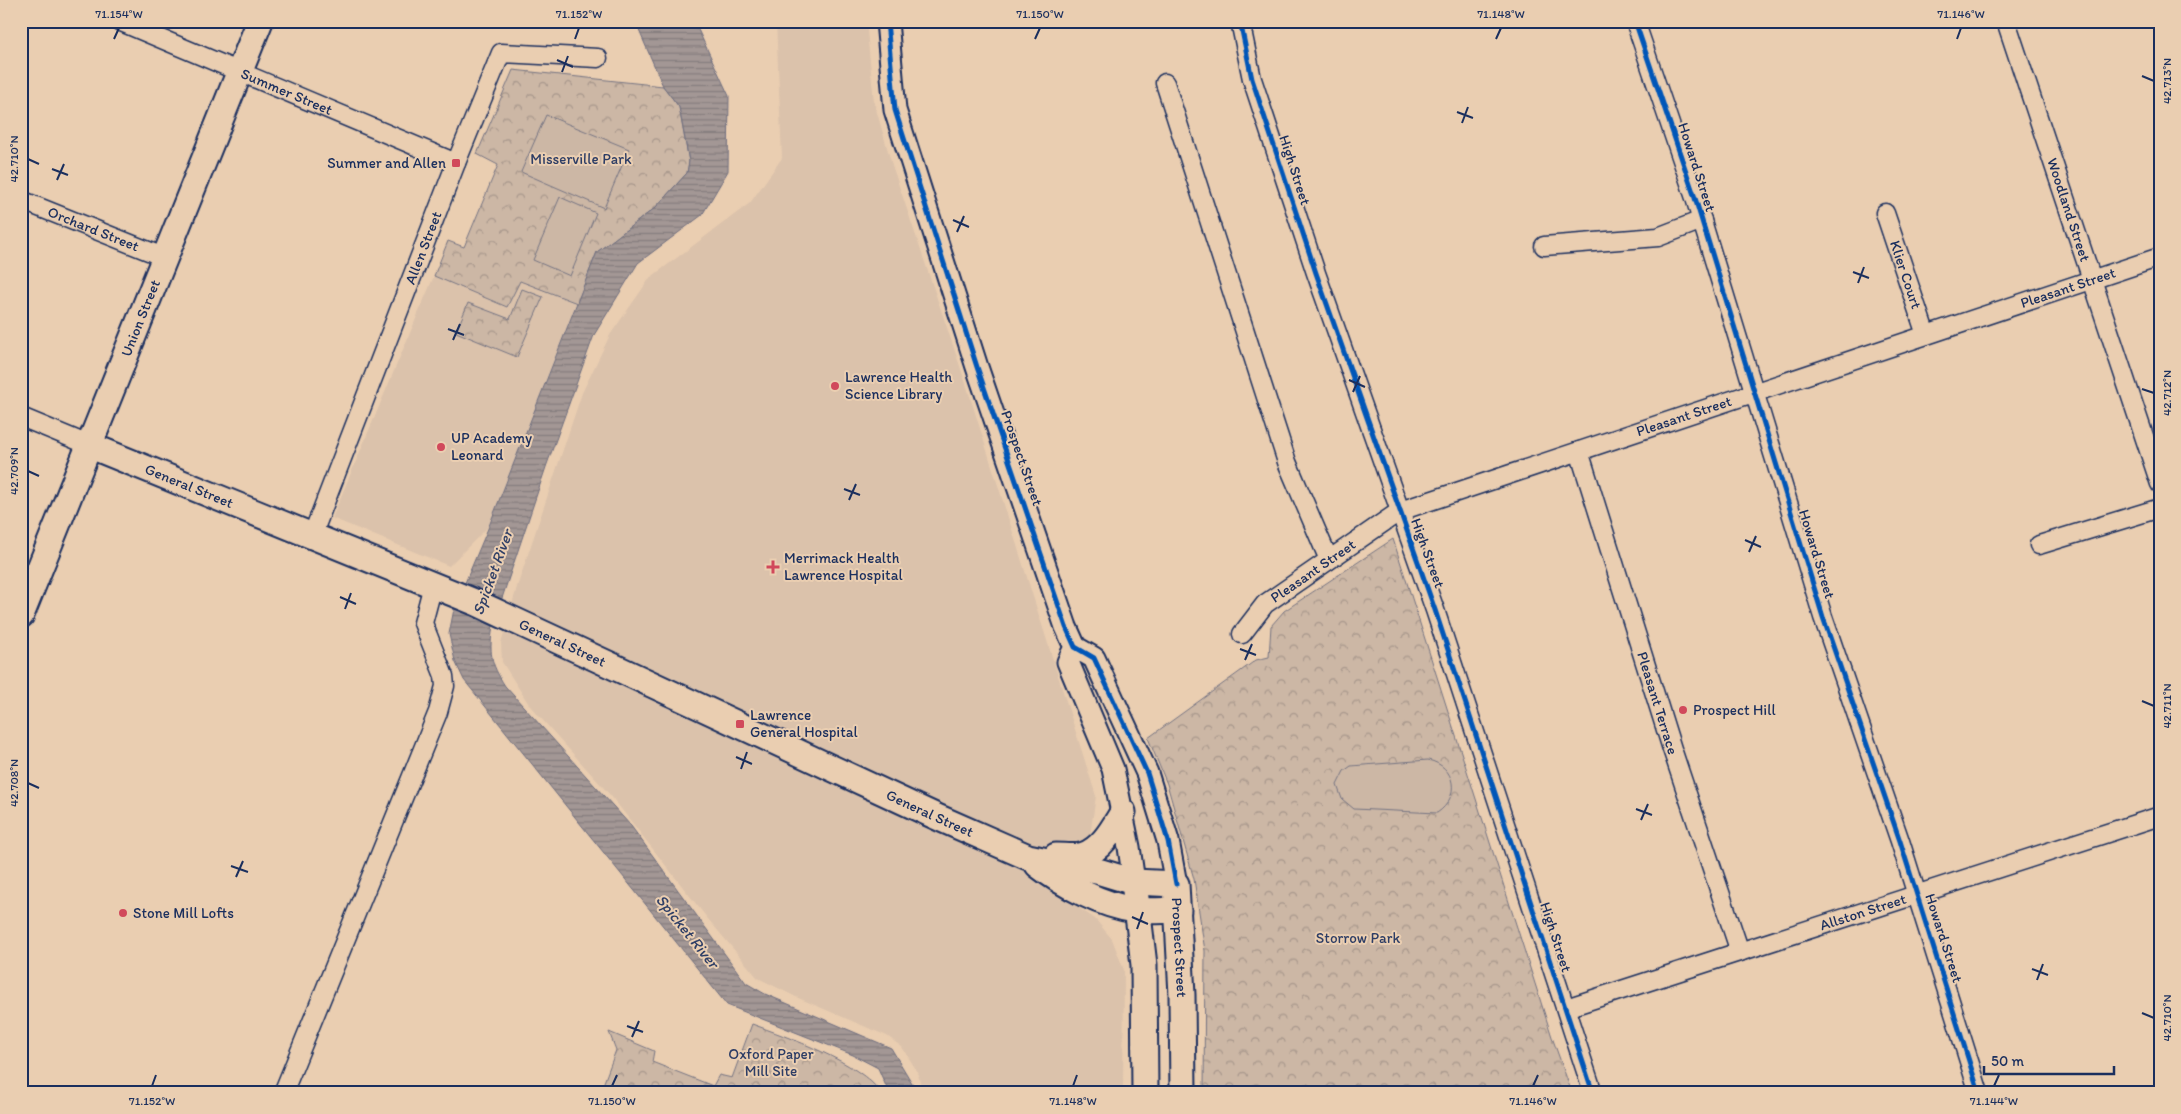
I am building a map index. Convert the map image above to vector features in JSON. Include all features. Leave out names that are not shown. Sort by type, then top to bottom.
[{"type":"main road","name":"Union Street","points":[[21,615],[91,446],[260,21]]},
{"type":"main road","name":"General Street","points":[[91,446],[438,587],[514,620],[932,815],[1028,857],[1101,872],[1134,882],[1176,884]]},
{"type":"main road","points":[[1028,857],[1082,856],[1087,854],[1102,843],[1123,812]]},
{"type":"main road","name":"General Street","points":[[1028,857],[1052,876],[1110,905],[1138,911],[1178,910]]},
{"type":"main road","points":[[1134,882],[1144,965],[1145,1093]]},
{"type":"main road","name":"Prospect Street","points":[[1176,884],[1182,995],[1183,1093]]},
{"type":"street","name":"Summer Street","points":[[119,21],[456,163]]},
{"type":"street","name":"Prospect Street","points":[[888,21],[895,110],[977,368],[1066,627],[1075,646],[1094,658],[1147,773],[1168,841],[1176,884]]},
{"type":"street","name":"High Street","points":[[1240,21],[1245,53],[1258,97],[1316,273],[1435,610],[1593,1093]]},
{"type":"street","name":"Howard Street","points":[[1635,21],[1702,220],[1823,617],[1917,894],[1979,1093]]},
{"type":"street","name":"Woodland Street","points":[[2006,21],[2160,484]]},
{"type":"street","name":"Allen Street","points":[[312,536],[456,163],[501,52],[598,58]]},
{"type":"street","points":[[1165,83],[1287,462],[1329,560]]},
{"type":"street","name":"Orchard Street","points":[[21,200],[166,258]]},
{"type":"street","name":"Klier Court","points":[[1885,214],[1926,335]]},
{"type":"street","points":[[1544,246],[1658,237],[1702,220]]},
{"type":"street","name":"Pleasant Street","points":[[1242,634],[1265,604],[1400,511],[2160,257]]},
{"type":"street","points":[[21,417],[91,446]]},
{"type":"street","name":"Pleasant Terrace","points":[[1579,451],[1672,749],[1740,952]]},
{"type":"street","points":[[2040,545],[2160,508]]},
{"type":"street","points":[[283,1093],[440,704],[445,686],[444,676],[423,624],[438,587]]},
{"type":"street","points":[[1075,646],[1068,662],[1113,769],[1123,812],[1134,882]]},
{"type":"street","name":"Allston Street","points":[[1566,1008],[2160,816]]},
{"type":"shaded area","name":"Merrimack Health Lawrence Hospital","points":[[776,21],[866,21],[874,102],[892,165],[966,384],[1096,796],[1079,908],[1095,919],[1112,939],[1124,970],[1123,1093],[923,1093],[917,1071],[902,1047],[887,1036],[796,997],[758,978],[708,919],[611,796],[530,706],[502,662],[501,643],[517,587],[582,393],[610,335],[650,278],[750,203],[782,158]]},
{"type":"shaded area","name":"UP Academy Leonard","points":[[434,276],[507,307],[519,281],[577,303],[489,526],[449,566],[332,518]]},
{"type":"green space","name":"Misserville Park","points":[[513,70],[663,86],[679,107],[689,162],[687,173],[655,208],[597,252],[577,303],[520,281],[507,307],[434,276],[448,241],[464,247],[498,165],[477,154]]},
{"type":"green space","points":[[546,115],[629,149],[604,208],[521,172]]},
{"type":"green space","points":[[560,197],[596,213],[570,276],[533,260]]},
{"type":"green space","points":[[522,289],[543,297],[517,357],[456,332],[468,303],[510,319]]},
{"type":"green space","name":"Storrow Park","points":[[1393,539],[1552,1037],[1572,1093],[1204,1093],[1205,951],[1194,879],[1167,784],[1148,738],[1256,660],[1269,657],[1271,626],[1284,611]]},
{"type":"green space","points":[[1428,760],[1437,763],[1445,769],[1452,783],[1450,799],[1437,813],[1354,809],[1342,799],[1337,785],[1344,771],[1351,766]]},
{"type":"green space","name":"Oxford Paper Mill Site","points":[[752,1024],[803,1043],[840,1061],[857,1071],[881,1093],[600,1093],[616,1050],[609,1032],[654,1051],[652,1062],[713,1086],[719,1075],[732,1078]]},
{"type":"water","name":"Spicket River","points":[[635,21],[694,21],[729,96],[728,171],[702,215],[638,263],[594,335],[546,467],[493,625],[492,657],[496,670],[505,686],[631,826],[746,983],[765,994],[891,1048],[918,1093],[889,1093],[878,1068],[853,1055],[727,1005],[464,680],[455,661],[449,634],[454,609],[489,526],[597,252],[655,208],[687,173],[689,161],[679,107],[663,86]]},
{"type":"cycle path","points":[[887,21],[895,110],[977,367],[1066,627],[1075,647],[1094,658],[1147,773],[1168,841],[1176,884]]},
{"type":"cycle path","points":[[1240,21],[1252,79],[1316,273],[1435,610],[1593,1093]]},
{"type":"cycle path","points":[[1635,21],[1695,198],[1823,617],[1900,841],[1979,1093]]},
{"type":"place","name":"Summer and Allen","points":[[456,163]]},
{"type":"place","name":"Lawrence Health Science Library","points":[[835,386]]},
{"type":"place","name":"UP Academy Leonard","points":[[441,447]]},
{"type":"place","name":"Merrimack Health Lawrence Hospital","points":[[773,567]]},
{"type":"place","name":"Prospect Hill","points":[[1683,710]]},
{"type":"place","name":"Lawrence General Hospital","points":[[740,724]]},
{"type":"place","name":"Stone Mill Lofts","points":[[123,913]]}]
